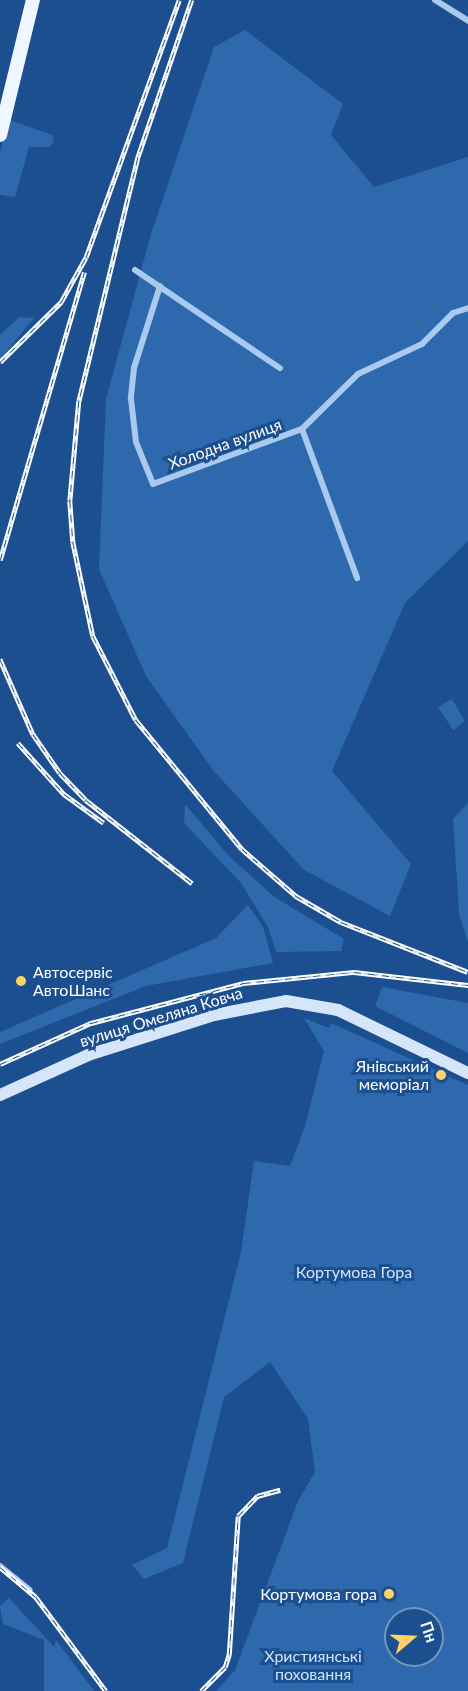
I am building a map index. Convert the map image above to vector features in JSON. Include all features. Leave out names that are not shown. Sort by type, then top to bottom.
[{"type":"main road","points":[[0,135],[33,0]]},
{"type":"main road","name":"вулиця Омеляна Ковча","points":[[0,1095],[99,1052],[214,1015],[286,1001],[338,1010],[468,1073]]},
{"type":"street","points":[[435,0],[468,21]]},
{"type":"street","points":[[135,270],[280,368]]},
{"type":"street","name":"Холодна вулиця","points":[[160,286],[134,368],[131,399],[136,442],[153,484],[302,429],[328,410],[357,374],[422,344],[453,313],[468,308]]},
{"type":"street","points":[[302,429],[357,578]]},
{"type":"street","points":[[0,1566],[30,1590]]},
{"type":"green space","points":[[245,30],[343,104],[331,135],[374,187],[468,157],[468,541],[405,603],[332,771],[411,864],[390,916],[304,870],[213,770],[146,676],[99,569],[106,399],[151,234],[214,47]]},
{"type":"green space","points":[[10,120],[52,135],[54,142],[49,147],[29,147],[15,197],[0,195],[0,152]]},
{"type":"green space","points":[[19,317],[34,318],[0,359],[0,335]]},
{"type":"green space","points":[[452,699],[465,721],[453,730],[438,707]]},
{"type":"green space","points":[[468,803],[468,942],[459,914],[453,819]]},
{"type":"green space","points":[[185,804],[228,855],[273,896],[344,939],[341,951],[276,952],[268,927],[241,883],[184,823]]},
{"type":"green space","points":[[248,905],[263,927],[273,963],[146,986],[0,1044],[0,1032],[216,938]]},
{"type":"green space","points":[[382,987],[468,1003],[468,1053],[375,1006]]},
{"type":"green space","name":"Кортумова Гора","points":[[304,1018],[329,1028],[331,1023],[468,1085],[468,1691],[216,1691],[235,1670],[298,1501],[315,1472],[308,1419],[270,1362],[224,1397],[183,1563],[144,1579],[132,1565],[167,1548],[241,1252],[254,1161],[290,1166],[305,1126],[324,1051]]},
{"type":"green space","points":[[9,1598],[54,1647],[56,1640],[94,1691],[44,1691],[44,1640],[3,1624],[0,1606]]},
{"type":"railway","points":[[0,362],[61,302],[86,257],[179,0]]},
{"type":"railway","points":[[192,0],[138,158],[79,401],[70,501],[73,542],[93,636],[136,720],[242,849],[296,896],[341,922],[468,972]]},
{"type":"railway","points":[[0,560],[84,272]]},
{"type":"railway","points":[[0,659],[33,734],[60,773],[86,800],[192,883]]},
{"type":"railway","points":[[18,743],[64,794],[104,823]]},
{"type":"railway","points":[[0,1064],[91,1023],[243,983],[354,972],[468,985]]},
{"type":"railway","points":[[201,1691],[225,1667],[229,1655],[238,1516],[257,1496],[280,1490]]},
{"type":"railway","points":[[0,1567],[36,1597],[106,1691]]},
{"type":"place","name":"Автосервіс АвтоШанс","points":[[21,981]]},
{"type":"place","name":"Янівський меморіал","points":[[441,1075]]},
{"type":"place","name":"Кортумова гора","points":[[389,1594]]},
{"type":"park label","name":"Християнські поховання","points":[[313,1665]]}]
